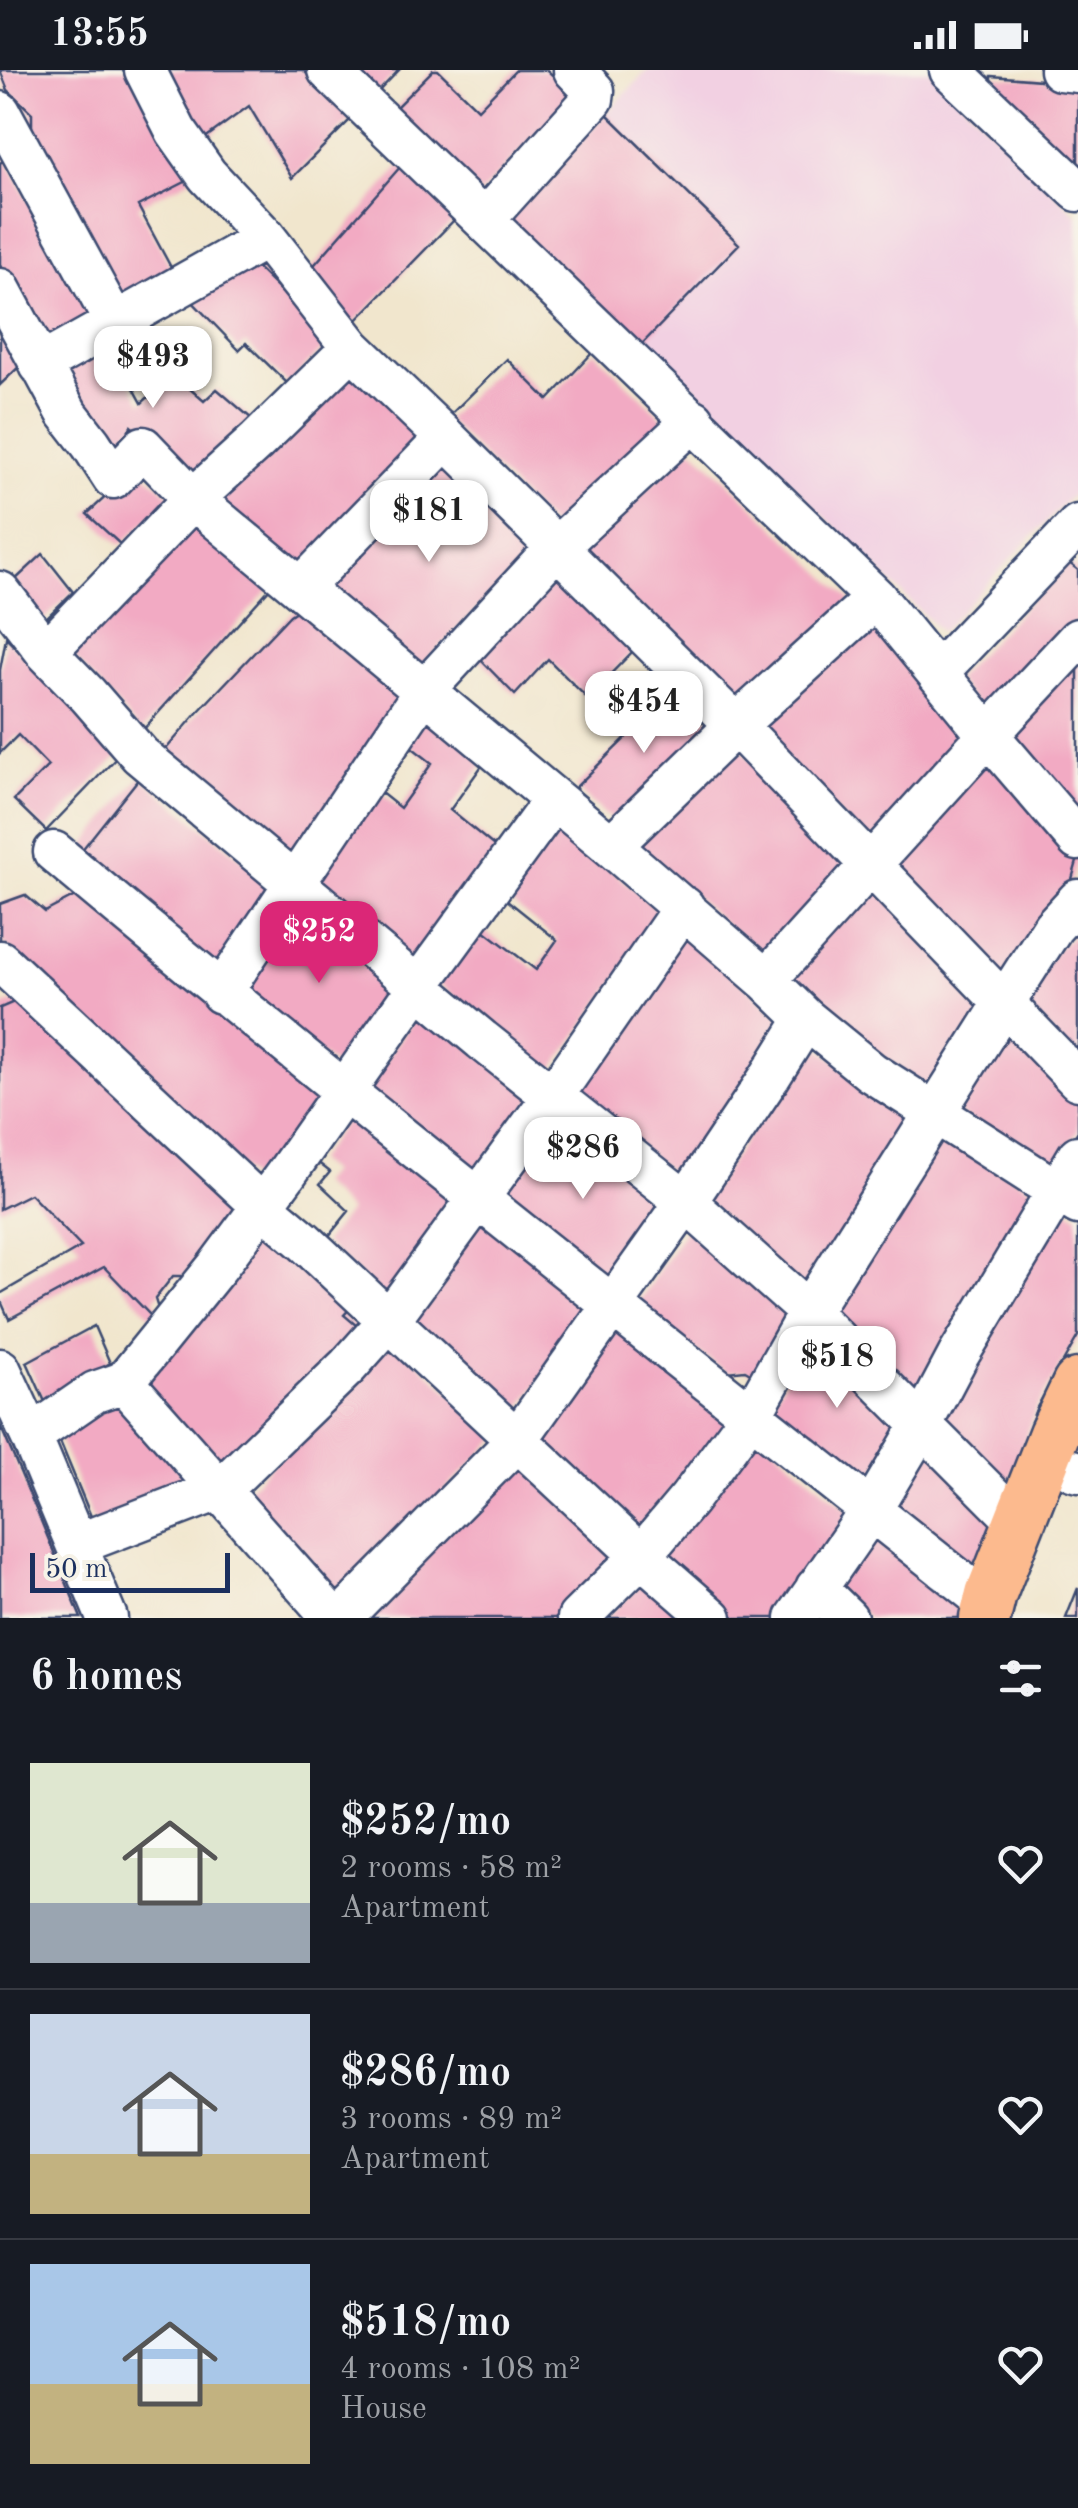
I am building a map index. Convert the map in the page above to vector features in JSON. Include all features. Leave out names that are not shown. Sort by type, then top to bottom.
[{"type":"main road","points":[[997,1613],[1018,1523],[1078,1384]]},
{"type":"main road","points":[[997,1613],[1076,1466]]},
{"type":"street","points":[[145,70],[176,131],[207,175],[266,238],[352,348],[736,725],[1078,1080]]},
{"type":"street","points":[[328,70],[876,598],[1078,840]]},
{"type":"street","points":[[484,220],[593,99],[594,91],[574,70]]},
{"type":"street","points":[[950,70],[1078,192]]},
{"type":"street","points":[[1060,70],[1078,72]]},
{"type":"street","points":[[5,136],[115,322]]},
{"type":"street","points":[[40,365],[266,238]]},
{"type":"street","points":[[0,288],[67,414],[112,478],[143,448],[193,499],[684,908],[806,1019],[871,1072],[1068,1197]]},
{"type":"street","points":[[46,652],[193,499],[352,348]]},
{"type":"street","points":[[221,993],[424,692],[556,547],[694,420]]},
{"type":"street","points":[[301,588],[446,438]]},
{"type":"street","points":[[937,672],[1074,537]]},
{"type":"street","points":[[0,592],[46,652],[140,755],[686,1202],[809,1312],[1018,1523]]},
{"type":"street","points":[[610,846],[876,598]]},
{"type":"street","points":[[766,980],[1078,639]]},
{"type":"street","points":[[32,1436],[96,1392],[124,1382],[217,1267],[554,800]]},
{"type":"street","points":[[54,852],[221,993],[997,1613]]},
{"type":"street","points":[[578,1618],[641,1556],[751,1415],[809,1312],[1005,1002],[1053,928],[1078,900]]},
{"type":"street","points":[[78,1544],[221,1489],[348,1366],[390,1319],[684,908]]},
{"type":"street","points":[[0,960],[712,1618]]},
{"type":"street","points":[[124,1382],[337,1618],[517,1440],[686,1202],[806,1019]]},
{"type":"street","points":[[847,1618],[806,1603],[872,1510],[958,1356],[1068,1197],[1078,1156]]},
{"type":"street","points":[[0,1369],[107,1618]]},
{"type":"shaded area","points":[[648,70],[930,70],[1078,216],[1078,489],[941,632],[514,209]]},
{"type":"building","points":[[0,70],[132,70],[191,179],[138,206],[174,273],[120,300],[32,135],[32,113],[8,90]]},
{"type":"building","points":[[157,70],[303,70],[352,118],[292,178],[249,106],[197,144]]},
{"type":"building","points":[[352,70],[399,70],[376,94]]},
{"type":"building","points":[[433,70],[438,70],[478,109],[516,70],[547,70],[574,96],[480,194],[393,110]]},
{"type":"building","points":[[991,76],[1078,83],[1078,170],[991,88]]},
{"type":"building","points":[[607,114],[739,244],[638,348],[505,219]]},
{"type":"building","points":[[6,159],[93,320],[43,348],[0,265],[0,163]]},
{"type":"building","points":[[401,166],[455,219],[350,327],[302,279]]},
{"type":"building","points":[[253,264],[331,341],[288,384],[246,343],[239,350],[189,298]]},
{"type":"building","points":[[0,311],[25,361],[0,385]]},
{"type":"building","points":[[109,342],[142,403],[173,374],[204,401],[217,389],[252,419],[190,478],[131,426],[117,457],[56,369]]},
{"type":"building","points":[[594,351],[669,424],[555,530],[446,419],[507,359],[548,400]]},
{"type":"building","points":[[354,365],[429,441],[302,573],[218,500]]},
{"type":"building","points":[[692,447],[851,600],[741,704],[578,553]]},
{"type":"building","points":[[444,457],[536,550],[417,670],[320,588]]},
{"type":"building","points":[[138,467],[172,497],[121,545],[87,514]]},
{"type":"building","points":[[192,520],[270,588],[141,732],[68,650]]},
{"type":"building","points":[[43,554],[73,592],[44,620],[14,581]]},
{"type":"building","points":[[1068,562],[1078,570],[1078,619],[986,716],[955,679]]},
{"type":"building","points":[[555,567],[636,648],[587,698],[548,659],[515,695],[474,653]]},
{"type":"building","points":[[302,607],[404,692],[292,863],[161,755],[290,615]]},
{"type":"building","points":[[869,621],[969,732],[879,835],[865,841],[755,727]]},
{"type":"building","points":[[6,638],[120,754],[46,831],[14,800],[48,766],[18,735],[0,753],[0,670]]},
{"type":"building","points":[[1078,659],[1078,824],[1005,737]]},
{"type":"building","points":[[676,688],[713,723],[615,823],[575,788]]},
{"type":"building","points":[[427,710],[486,760],[450,810],[499,850],[415,964],[312,879],[375,788],[400,808],[432,763],[405,742]]},
{"type":"building","points":[[731,740],[854,864],[767,962],[632,837]]},
{"type":"building","points":[[987,753],[1078,858],[1072,879],[1002,983],[888,864]]},
{"type":"building","points":[[140,777],[275,885],[216,973],[77,856]]},
{"type":"building","points":[[556,822],[663,914],[549,1075],[438,983],[480,927],[536,970],[557,940],[502,896]]},
{"type":"building","points":[[870,878],[995,1005],[935,1097],[882,1062],[786,979]]},
{"type":"building","points":[[81,893],[324,1095],[255,1182],[0,940],[0,904],[25,895],[45,912]]},
{"type":"building","points":[[297,901],[401,985],[339,1069],[238,990]]},
{"type":"building","points":[[684,930],[787,1023],[682,1181],[571,1093]]},
{"type":"building","points":[[1078,932],[1078,1064],[1019,999],[1056,950]]},
{"type":"building","points":[[21,999],[239,1204],[184,1276],[173,1276],[155,1299],[158,1309],[152,1317],[104,1267],[9,1319],[0,1299],[0,1294],[81,1247],[30,1194],[0,1209],[0,1008]]},
{"type":"building","points":[[423,1005],[534,1096],[470,1178],[365,1090]]},
{"type":"building","points":[[1007,1018],[1078,1093],[1078,1131],[1052,1172],[951,1108]]},
{"type":"building","points":[[811,1043],[918,1118],[808,1296],[705,1200]]},
{"type":"building","points":[[352,1112],[459,1198],[387,1301],[324,1242],[349,1211],[320,1184],[330,1172],[316,1161]]},
{"type":"building","points":[[558,1114],[667,1204],[607,1290],[498,1199]]},
{"type":"building","points":[[935,1128],[1040,1194],[916,1409],[825,1312]]},
{"type":"building","points":[[1060,1205],[1078,1216],[1078,1336],[1036,1409],[1003,1498],[935,1426]]},
{"type":"building","points":[[484,1217],[594,1308],[513,1418],[409,1320]]},
{"type":"building","points":[[690,1222],[793,1315],[754,1375],[745,1370],[727,1372],[634,1309]]},
{"type":"building","points":[[265,1223],[355,1303],[344,1315],[363,1331],[232,1458],[216,1464],[140,1384]]},
{"type":"building","points":[[618,1324],[735,1416],[634,1534],[532,1441]]},
{"type":"building","points":[[94,1326],[110,1363],[46,1404],[27,1362]]},
{"type":"building","points":[[815,1329],[909,1426],[863,1487],[767,1411]]},
{"type":"building","points":[[393,1339],[498,1437],[336,1601],[244,1493]]},
{"type":"building","points":[[115,1401],[192,1485],[95,1526],[59,1439]]},
{"type":"building","points":[[0,1425],[41,1521],[81,1618],[0,1618]]},
{"type":"building","points":[[755,1431],[854,1515],[779,1618],[726,1618],[659,1555]]},
{"type":"building","points":[[924,1443],[998,1514],[972,1580],[884,1509]]},
{"type":"building","points":[[524,1462],[619,1551],[614,1562],[555,1618],[361,1618],[427,1550]]},
{"type":"building","points":[[873,1526],[968,1600],[960,1618],[869,1618],[832,1585]]},
{"type":"building","points":[[648,1578],[691,1618],[606,1618]]},
{"type":"building","points":[[1078,1588],[1078,1618],[1066,1618]]}]
